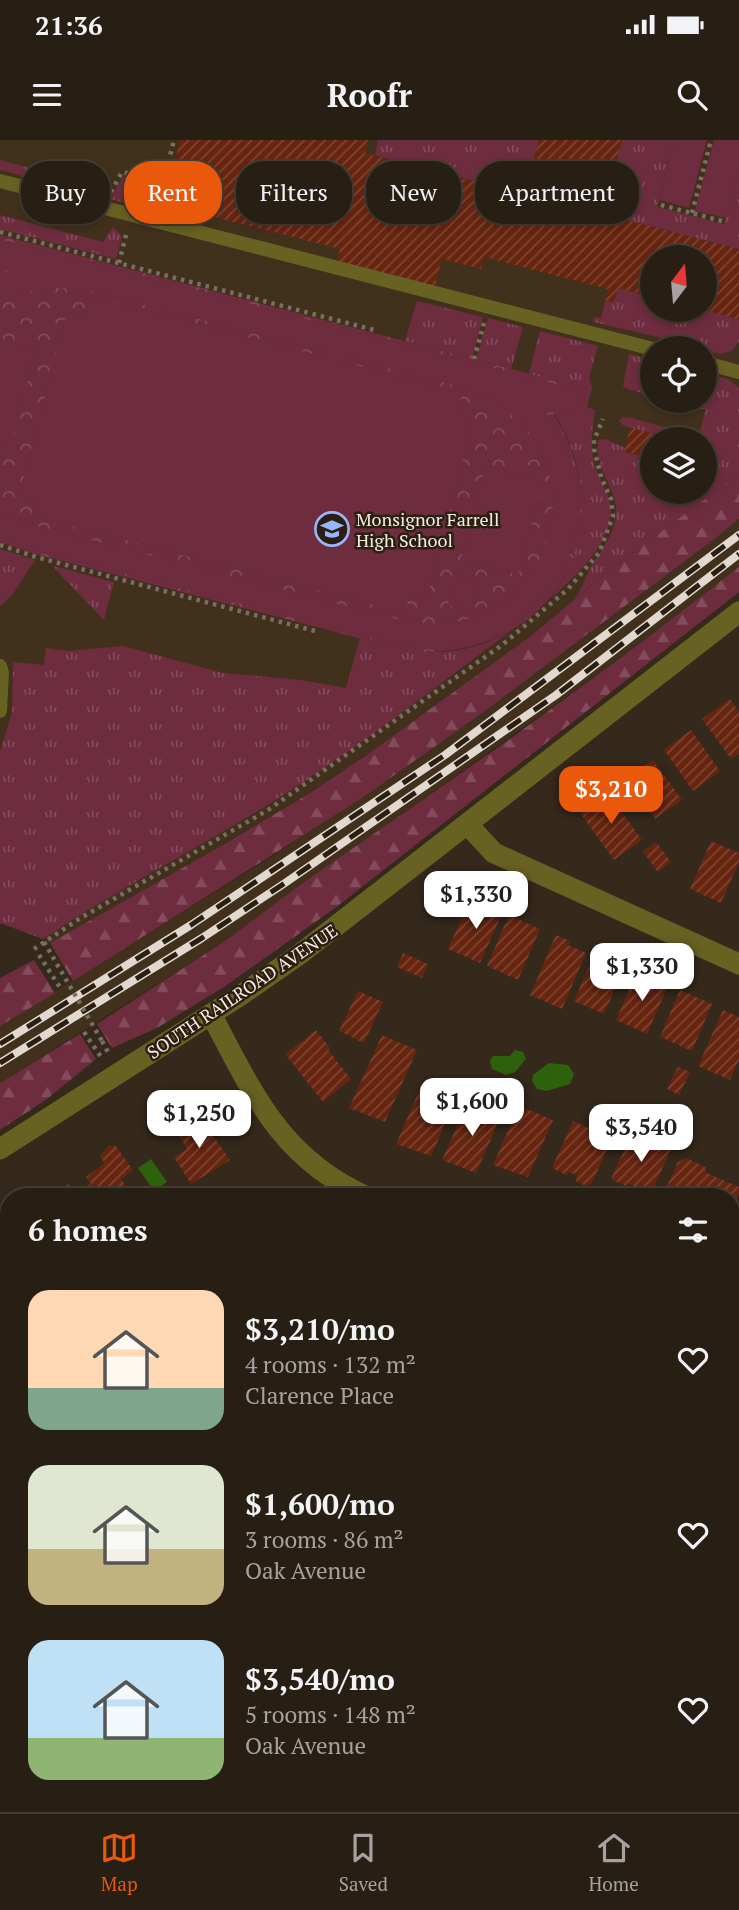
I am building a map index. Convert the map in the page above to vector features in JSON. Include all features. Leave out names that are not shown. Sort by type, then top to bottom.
[{"type":"street","name":"SOUTH RAILROAD AVENUE","points":[[0,1149],[300,954],[739,612]]},
{"type":"street","points":[[468,825],[495,853],[739,964]]},
{"type":"street","points":[[211,1014],[251,1092],[272,1124],[320,1171],[347,1188]]},
{"type":"lane","points":[[0,181],[640,346]]},
{"type":"lane","points":[[717,366],[739,372]]},
{"type":"lane","points":[[0,666],[0,711]]},
{"type":"path","points":[[169,161],[174,140]]},
{"type":"path","points":[[692,213],[711,140]]},
{"type":"path","points":[[110,193],[124,172]]},
{"type":"path","points":[[661,205],[722,221]]},
{"type":"path","points":[[119,263],[127,230]]},
{"type":"path","points":[[0,232],[379,331]]},
{"type":"path","points":[[474,359],[486,318]]},
{"type":"path","points":[[34,949],[79,919],[268,810],[502,645],[568,589],[599,553],[612,516],[611,499],[601,477],[594,449],[594,440],[603,419]]},
{"type":"path","points":[[0,545],[315,631]]},
{"type":"path","points":[[44,942],[109,1051]]},
{"type":"path","points":[[39,954],[61,989]]},
{"type":"path","points":[[84,1032],[100,1056]]},
{"type":"shaded area","name":"Monsignor Farrell High School","points":[[0,140],[739,140],[739,474],[717,490],[717,427],[640,427],[640,504],[698,504],[613,567],[532,635],[371,752],[310,793],[223,845],[50,943],[0,919]]},
{"type":"shaded area","points":[[739,519],[739,567],[638,645],[225,941],[0,1083],[0,1026],[279,852],[478,716]]},
{"type":"shaded area","points":[[515,1050],[523,1052],[526,1059],[515,1072],[506,1075],[492,1069],[490,1061],[493,1056],[510,1056]]},
{"type":"shaded area","points":[[549,1063],[568,1065],[574,1074],[570,1084],[547,1091],[537,1089],[532,1081],[533,1075]]},
{"type":"shaded area","points":[[151,1159],[167,1182],[158,1188],[152,1188],[138,1168]]},
{"type":"green space","points":[[378,140],[539,140],[534,161],[475,161],[475,181],[461,177],[461,161],[398,161],[375,155]]},
{"type":"green space","points":[[622,140],[674,140],[657,207],[724,224],[739,168],[739,249],[639,223],[639,161],[617,161]]},
{"type":"green space","points":[[674,140],[707,140],[689,208],[659,200]]},
{"type":"green space","points":[[714,140],[739,140],[739,168],[726,218],[695,211]]},
{"type":"green space","points":[[0,160],[21,166],[21,175],[0,170]]},
{"type":"green space","points":[[124,175],[124,203],[110,199]]},
{"type":"green space","points":[[0,215],[21,221],[21,224],[34,224],[103,242],[113,227],[122,237],[116,259],[0,229]]},
{"type":"green space","points":[[0,235],[587,389],[579,420],[553,413],[574,458],[582,502],[578,544],[562,581],[536,612],[502,635],[459,649],[409,651],[32,553],[0,542]]},
{"type":"green space","points":[[0,239],[582,391],[576,416],[543,408],[560,435],[573,465],[578,503],[575,538],[562,571],[543,599],[518,621],[487,638],[453,648],[415,649],[25,548],[0,538],[0,511],[33,525],[396,619],[451,623],[495,607],[528,577],[548,538],[552,494],[541,451],[511,414],[461,387],[90,291],[44,289],[22,294],[0,304],[0,274],[13,269],[0,265]]},
{"type":"green space","points":[[618,288],[640,294],[640,322],[718,322],[718,314],[739,319],[739,342],[732,351],[720,354],[717,353],[717,336],[653,336],[593,322],[594,317],[601,318],[605,300],[614,303]]},
{"type":"green space","points":[[90,296],[462,393],[457,414],[474,418],[427,599],[410,595],[405,613],[33,516],[37,499],[19,495],[67,312],[84,316]]},
{"type":"green space","points":[[417,301],[483,317],[472,359],[405,341]]},
{"type":"green space","points":[[488,318],[523,327],[511,369],[476,360]]},
{"type":"green space","points":[[540,331],[598,346],[589,378],[592,387],[587,407],[595,410],[592,455],[609,500],[611,514],[608,528],[592,556],[550,600],[562,581],[578,540],[582,497],[574,454],[565,433],[529,373]]},
{"type":"green space","points":[[0,340],[36,349],[11,443],[0,440]]},
{"type":"green space","points":[[629,354],[640,357],[640,392],[623,386]]},
{"type":"green space","points":[[717,377],[728,379],[739,388],[739,474],[717,490],[717,427],[701,427],[705,413],[717,413]]},
{"type":"green space","points":[[622,417],[663,427],[640,427],[640,430],[624,426],[619,421]]},
{"type":"green space","points":[[606,439],[625,448],[625,452],[640,456],[640,504],[698,504],[573,600],[608,539],[616,519],[614,497],[600,462],[598,440]]},
{"type":"green space","points":[[486,466],[543,481],[518,575],[461,560]]},
{"type":"green space","points":[[739,474],[739,519],[713,540],[478,716],[362,798],[73,981],[50,943],[223,845],[310,793],[371,752],[532,635],[613,567],[698,504],[717,504],[717,490]]},
{"type":"green space","points":[[0,549],[35,560],[13,594],[0,606]]},
{"type":"green space","points":[[54,566],[114,582],[104,620],[56,570]]},
{"type":"green space","points":[[739,567],[739,592],[335,908],[224,987],[157,1028],[112,1048],[97,1024],[225,941],[303,883],[510,739]]},
{"type":"green space","points":[[455,575],[479,581],[472,611],[448,605]]},
{"type":"green space","points":[[512,630],[326,767],[43,939],[0,923],[0,751],[12,713],[13,662],[44,665],[46,648],[69,651],[123,646],[223,673],[301,680],[346,688],[360,638],[400,648],[437,652],[474,647]]},
{"type":"green space","points":[[34,960],[55,993],[0,1026],[0,978]]},
{"type":"green space","points":[[80,1034],[96,1059],[47,1099],[0,1130],[0,1083]]},
{"type":"building","points":[[180,140],[368,140],[365,153],[396,161],[366,161],[366,224],[461,224],[461,178],[475,181],[475,224],[639,223],[739,249],[739,319],[718,313],[718,245],[640,245],[640,294],[618,288],[614,303],[605,300],[608,289],[484,257],[481,269],[442,259],[434,289],[336,264],[340,249],[242,224],[352,224],[352,161],[236,161],[236,223],[222,219],[222,161],[175,161]]},
{"type":"building","points":[[539,140],[622,140],[617,161],[534,161]]},
{"type":"building","points":[[630,428],[640,430],[640,455],[624,451]]},
{"type":"building","points":[[730,699],[739,712],[739,754],[731,759],[702,719]]},
{"type":"building","points":[[691,730],[720,771],[693,791],[664,750]]},
{"type":"building","points":[[653,760],[682,800],[655,819],[626,780]]},
{"type":"building","points":[[608,793],[642,840],[614,860],[580,813]]},
{"type":"building","points":[[711,841],[739,853],[739,862],[721,903],[690,889]]},
{"type":"building","points":[[656,842],[671,862],[658,872],[643,852]]},
{"type":"building","points":[[471,898],[503,912],[480,963],[448,949]]},
{"type":"building","points":[[509,915],[540,929],[518,980],[487,966]]},
{"type":"building","points":[[556,935],[570,941],[568,945],[586,953],[562,1009],[530,995]]},
{"type":"building","points":[[403,953],[428,964],[422,978],[397,967]]},
{"type":"building","points":[[594,955],[624,968],[604,1014],[574,1001]]},
{"type":"building","points":[[637,972],[668,986],[647,1034],[616,1020]]},
{"type":"building","points":[[680,990],[712,1004],[692,1051],[660,1037]]},
{"type":"building","points":[[358,991],[383,1002],[364,1043],[339,1031]]},
{"type":"building","points":[[723,1010],[739,1017],[739,1060],[730,1080],[698,1066]]},
{"type":"building","points":[[316,1030],[351,1079],[323,1102],[285,1054]]},
{"type":"building","points":[[382,1035],[417,1050],[385,1122],[349,1108]]},
{"type":"building","points":[[678,1067],[690,1072],[679,1095],[667,1089]]},
{"type":"building","points":[[422,1084],[456,1099],[431,1156],[396,1144]]},
{"type":"building","points":[[468,1102],[501,1116],[476,1173],[442,1160]]},
{"type":"building","points":[[519,1106],[553,1120],[528,1177],[493,1165]]},
{"type":"building","points":[[198,1114],[230,1160],[191,1184],[174,1157],[187,1149],[175,1128]]},
{"type":"building","points":[[573,1121],[612,1138],[592,1183],[587,1186],[576,1182],[577,1175],[568,1172],[567,1175],[552,1168]]},
{"type":"building","points":[[632,1132],[671,1149],[654,1188],[636,1188],[627,1183],[626,1186],[611,1179]]},
{"type":"building","points":[[110,1145],[115,1145],[133,1170],[121,1179],[128,1188],[88,1188],[87,1186],[91,1184],[86,1177],[105,1163],[99,1156]]},
{"type":"building","points":[[686,1158],[705,1167],[707,1173],[739,1188],[666,1188],[678,1162]]},
{"type":"railway","points":[[0,1044],[191,925],[445,755],[739,535]]},
{"type":"railway","points":[[0,1063],[202,938],[285,883],[556,695],[739,554]]},
{"type":"place","name":"Monsignor Farrell High School","points":[[332,529]]}]
